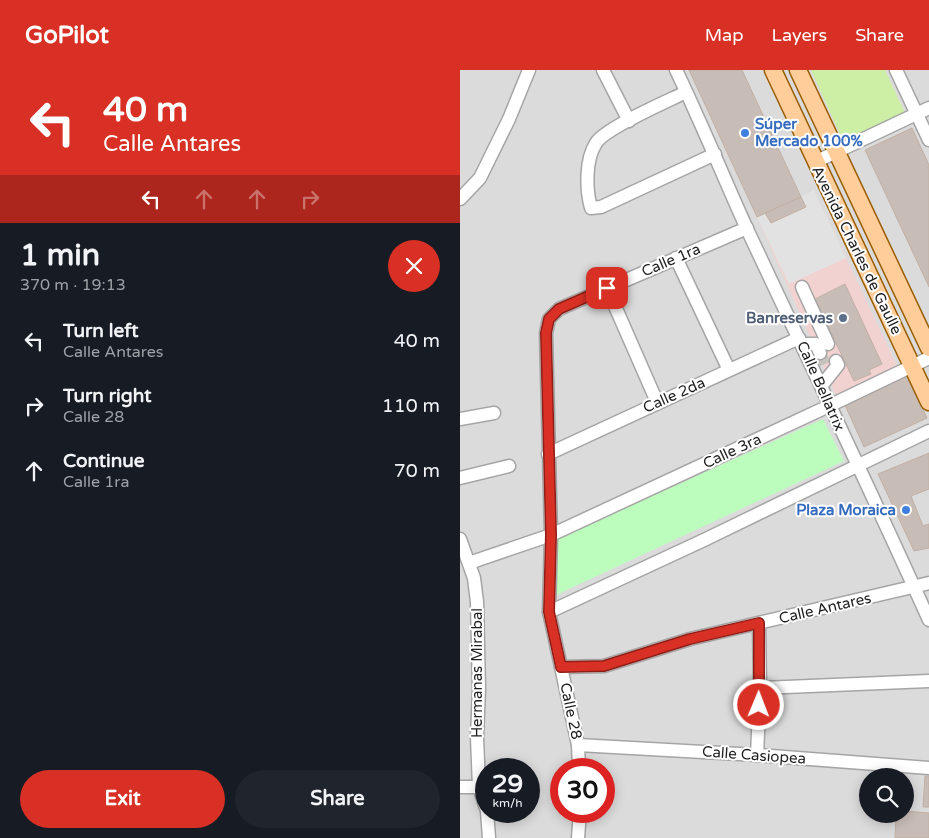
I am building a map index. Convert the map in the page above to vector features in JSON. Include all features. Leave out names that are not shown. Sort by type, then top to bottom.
[{"type":"main road","name":"Avenida Charles de Gaulle","points":[[773,70],[929,402]]},
{"type":"main road","name":"Avenida Charles de Gaulle","points":[[798,70],[929,348]]},
{"type":"street","points":[[460,199],[480,178],[509,119],[529,70]]},
{"type":"street","points":[[604,70],[629,121]]},
{"type":"street","name":"Calle Bellatrix","points":[[676,70],[747,228],[801,341],[821,376],[831,406],[857,466],[929,620]]},
{"type":"street","points":[[896,70],[923,111],[929,140]]},
{"type":"street","points":[[686,92],[606,132],[596,143],[590,159],[586,184],[591,208],[601,207],[715,154]]},
{"type":"street","points":[[815,162],[923,111]]},
{"type":"street","name":"Calle 1ra","points":[[551,535],[546,333],[549,319],[559,309],[747,228]]},
{"type":"street","points":[[676,258],[729,370]]},
{"type":"street","points":[[801,341],[824,348],[802,287]]},
{"type":"street","points":[[607,288],[657,402]]},
{"type":"street","name":"Calle 2da","points":[[548,454],[657,402],[801,341]]},
{"type":"street","name":"Calle 3ra","points":[[469,563],[551,535],[831,406],[929,358]]},
{"type":"street","points":[[821,376],[838,365],[836,361]]},
{"type":"street","points":[[460,419],[494,413]]},
{"type":"street","points":[[549,612],[929,431]]},
{"type":"street","points":[[460,478],[509,466]]},
{"type":"street","name":"Calle 28","points":[[551,535],[549,612],[578,745],[579,758]]},
{"type":"street","name":"Hermanas Mirabal","points":[[460,539],[474,578],[477,602],[479,689],[478,758]]},
{"type":"street","name":"Calle Antares","points":[[561,667],[604,666],[690,639],[929,583]]},
{"type":"street","points":[[757,754],[760,688],[759,623]]},
{"type":"street","points":[[760,688],[929,681]]},
{"type":"street","name":"Calle Casiopea","points":[[578,745],[757,754],[929,768]]},
{"type":"street","points":[[460,788],[475,787]]},
{"type":"street","name":"Hermanas Mirabal","points":[[488,823],[489,838]]},
{"type":"street","points":[[578,838],[579,823]]},
{"type":"shaded area","points":[[460,70],[929,70],[929,838],[460,838]]},
{"type":"shaded area","points":[[814,190],[897,366],[836,395],[757,217]]},
{"type":"shaded area","points":[[814,190],[846,258],[789,284],[757,217]]},
{"type":"green space","points":[[811,70],[885,70],[905,113],[843,141]]},
{"type":"green space","points":[[823,419],[844,461],[556,595],[557,539]]},
{"type":"building","name":"Súper Mercado 100%","points":[[689,70],[742,70],[801,197],[757,217]]},
{"type":"building","points":[[912,128],[929,165],[929,287],[865,150]]},
{"type":"building","points":[[801,197],[806,207],[771,223],[765,213]]},
{"type":"building","name":"Banreservas","points":[[845,284],[882,364],[869,370],[871,374],[854,381],[815,299]]},
{"type":"building","points":[[906,373],[927,418],[864,447],[845,405]]},
{"type":"building","name":"Plaza Moraica","points":[[929,453],[929,489],[911,496],[923,526],[929,524],[929,548],[914,551],[878,474]]},
{"type":"building","points":[[925,776],[929,776],[929,807],[923,807]]},
{"type":"building","points":[[914,812],[929,813],[929,838],[895,838],[896,823],[914,823]]},
{"type":"tunnel","points":[[820,353],[825,364],[824,367]]},
{"type":"place","name":"Súper Mercado 100%","points":[[745,133]]},
{"type":"place","name":"Banreservas","points":[[843,318]]},
{"type":"place","name":"Plaza Moraica","points":[[906,510]]},
{"type":"route","points":[[607,288],[559,309],[549,319],[546,333],[551,535],[549,612],[561,667],[604,666],[690,639],[759,623],[759,705]]}]
